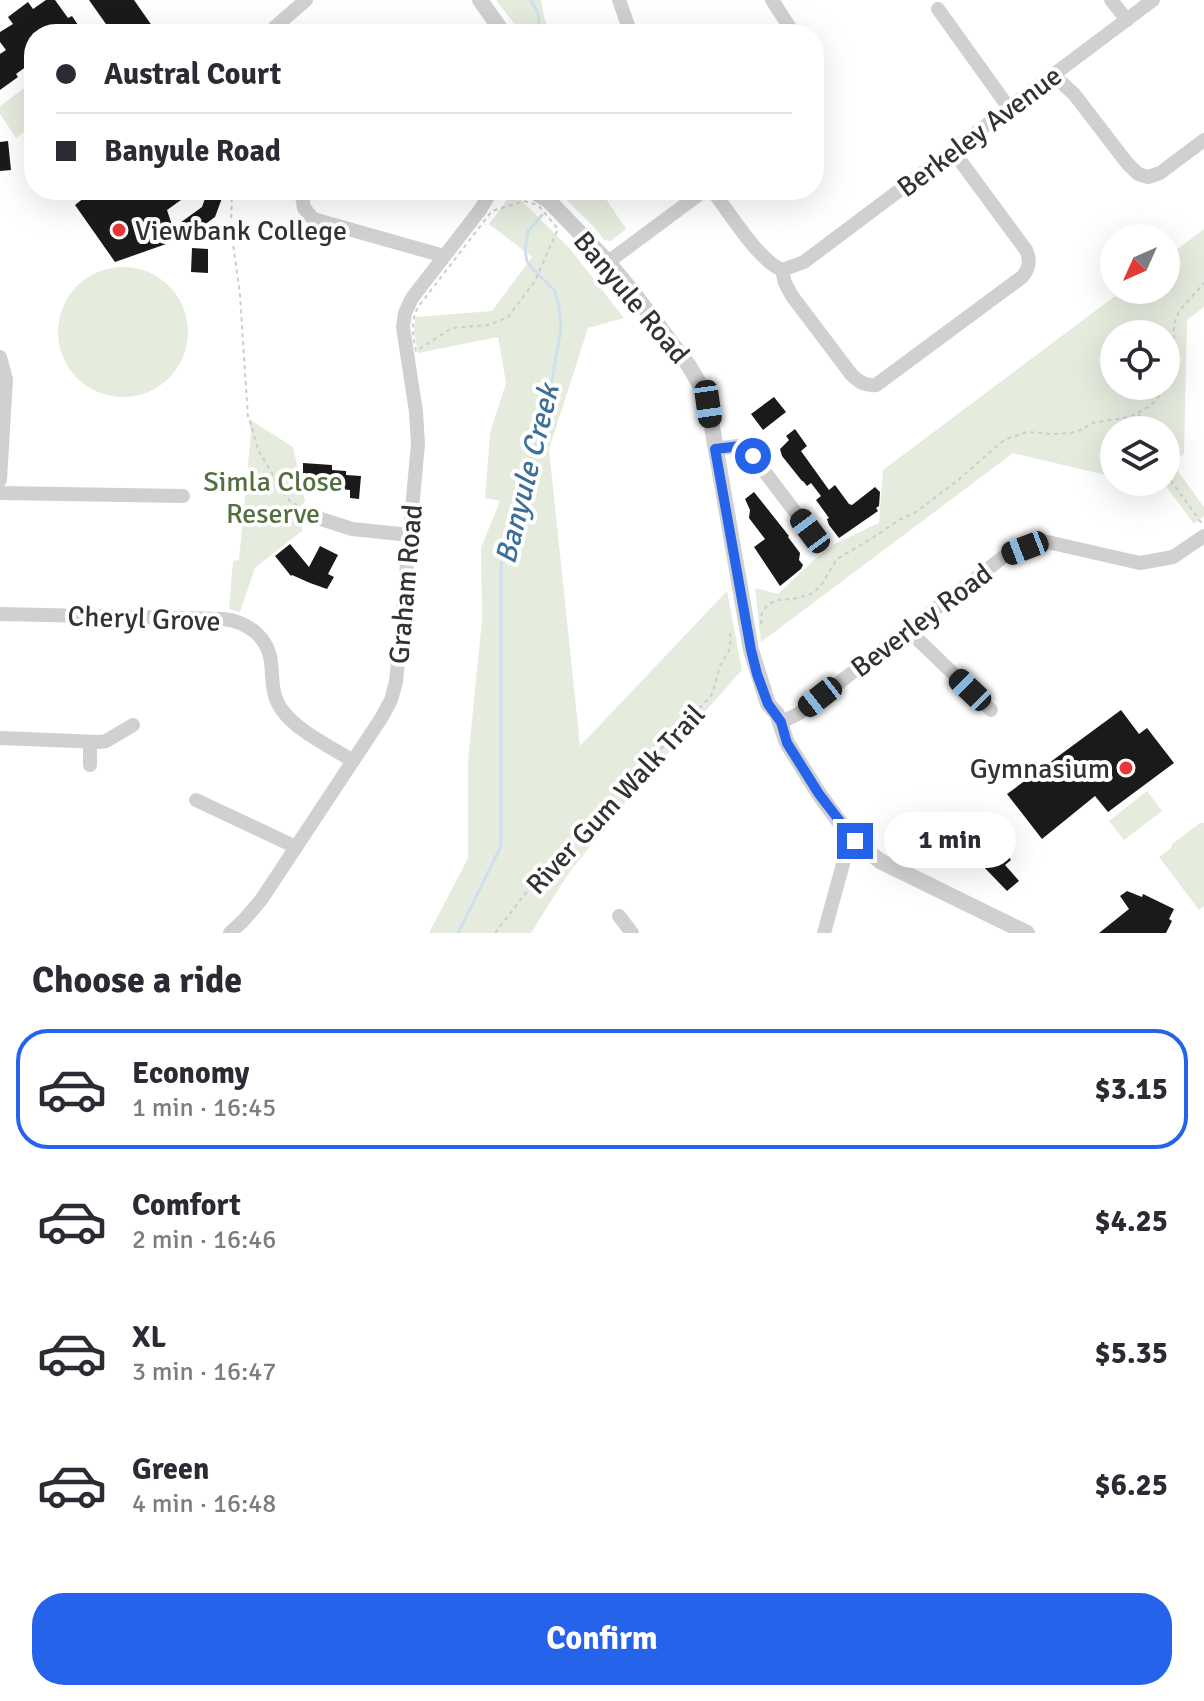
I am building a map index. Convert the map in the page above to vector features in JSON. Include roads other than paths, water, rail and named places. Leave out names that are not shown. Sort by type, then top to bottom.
[{"type":"street","points":[[278,24],[306,0]]},
{"type":"street","points":[[480,0],[497,24]]},
{"type":"street","points":[[619,0],[627,24]]},
{"type":"street","points":[[772,0],[788,24]]},
{"type":"street","points":[[1111,0],[1127,20]]},
{"type":"street","name":"Berkeley Avenue","points":[[784,275],[1153,0]]},
{"type":"street","points":[[938,9],[1009,108]]},
{"type":"street","points":[[1058,71],[1131,168],[1143,176],[1155,176],[1204,140]]},
{"type":"street","points":[[784,275],[792,296],[851,374],[869,386],[881,382],[1022,277],[1029,265],[1026,250],[953,151]]},
{"type":"street","points":[[303,200],[304,208],[313,219],[444,256]]},
{"type":"street","name":"Graham Road","points":[[230,933],[261,900],[382,717],[394,691],[417,461],[417,428],[403,320],[412,298],[486,200]]},
{"type":"street","name":"Graham Road","points":[[480,210],[492,200]]},
{"type":"street","points":[[604,265],[692,200]]},
{"type":"street","points":[[720,200],[763,256],[771,273],[780,280],[784,275]]},
{"type":"street","name":"Banyule Road","points":[[551,201],[604,265],[642,303],[696,376],[708,404],[751,650],[768,704],[781,722],[787,743],[819,794],[855,841],[880,861],[1027,933]]},
{"type":"street","name":"Banyule Road","points":[[604,265],[635,312],[687,379],[702,405],[714,440]]},
{"type":"street","points":[[0,357],[6,384],[0,480]]},
{"type":"street","points":[[714,440],[749,451],[820,545]]},
{"type":"street","points":[[0,493],[183,496]]},
{"type":"street","points":[[309,513],[359,530],[410,535]]},
{"type":"street","name":"Beverley Road","points":[[781,722],[798,714],[1006,555],[1043,541],[1140,563],[1173,557],[1204,536]]},
{"type":"street","name":"Cheryl Grove","points":[[0,614],[224,619],[246,625],[258,634],[267,648],[273,690],[281,709],[295,724],[353,761]]},
{"type":"street","points":[[908,630],[991,710]]},
{"type":"street","points":[[0,738],[106,741],[133,725]]},
{"type":"street","points":[[90,742],[90,765]]},
{"type":"street","points":[[196,800],[296,847]]},
{"type":"street","points":[[824,933],[846,853],[855,841]]},
{"type":"street","points":[[619,916],[632,933]]},
{"type":"waterway","name":"Banyule Creek","points":[[531,0],[539,24]]},
{"type":"waterway","name":"Banyule Creek","points":[[458,933],[501,846],[501,565],[550,392],[561,329],[555,291],[532,268],[525,250],[528,231],[542,215]]},
{"type":"place","name":"Viewbank College","points":[[119,230]]},
{"type":"place","name":"Gymnasium","points":[[1126,768]]},
{"type":"park label","name":"Simla Close Reserve","points":[[273,497]]}]
